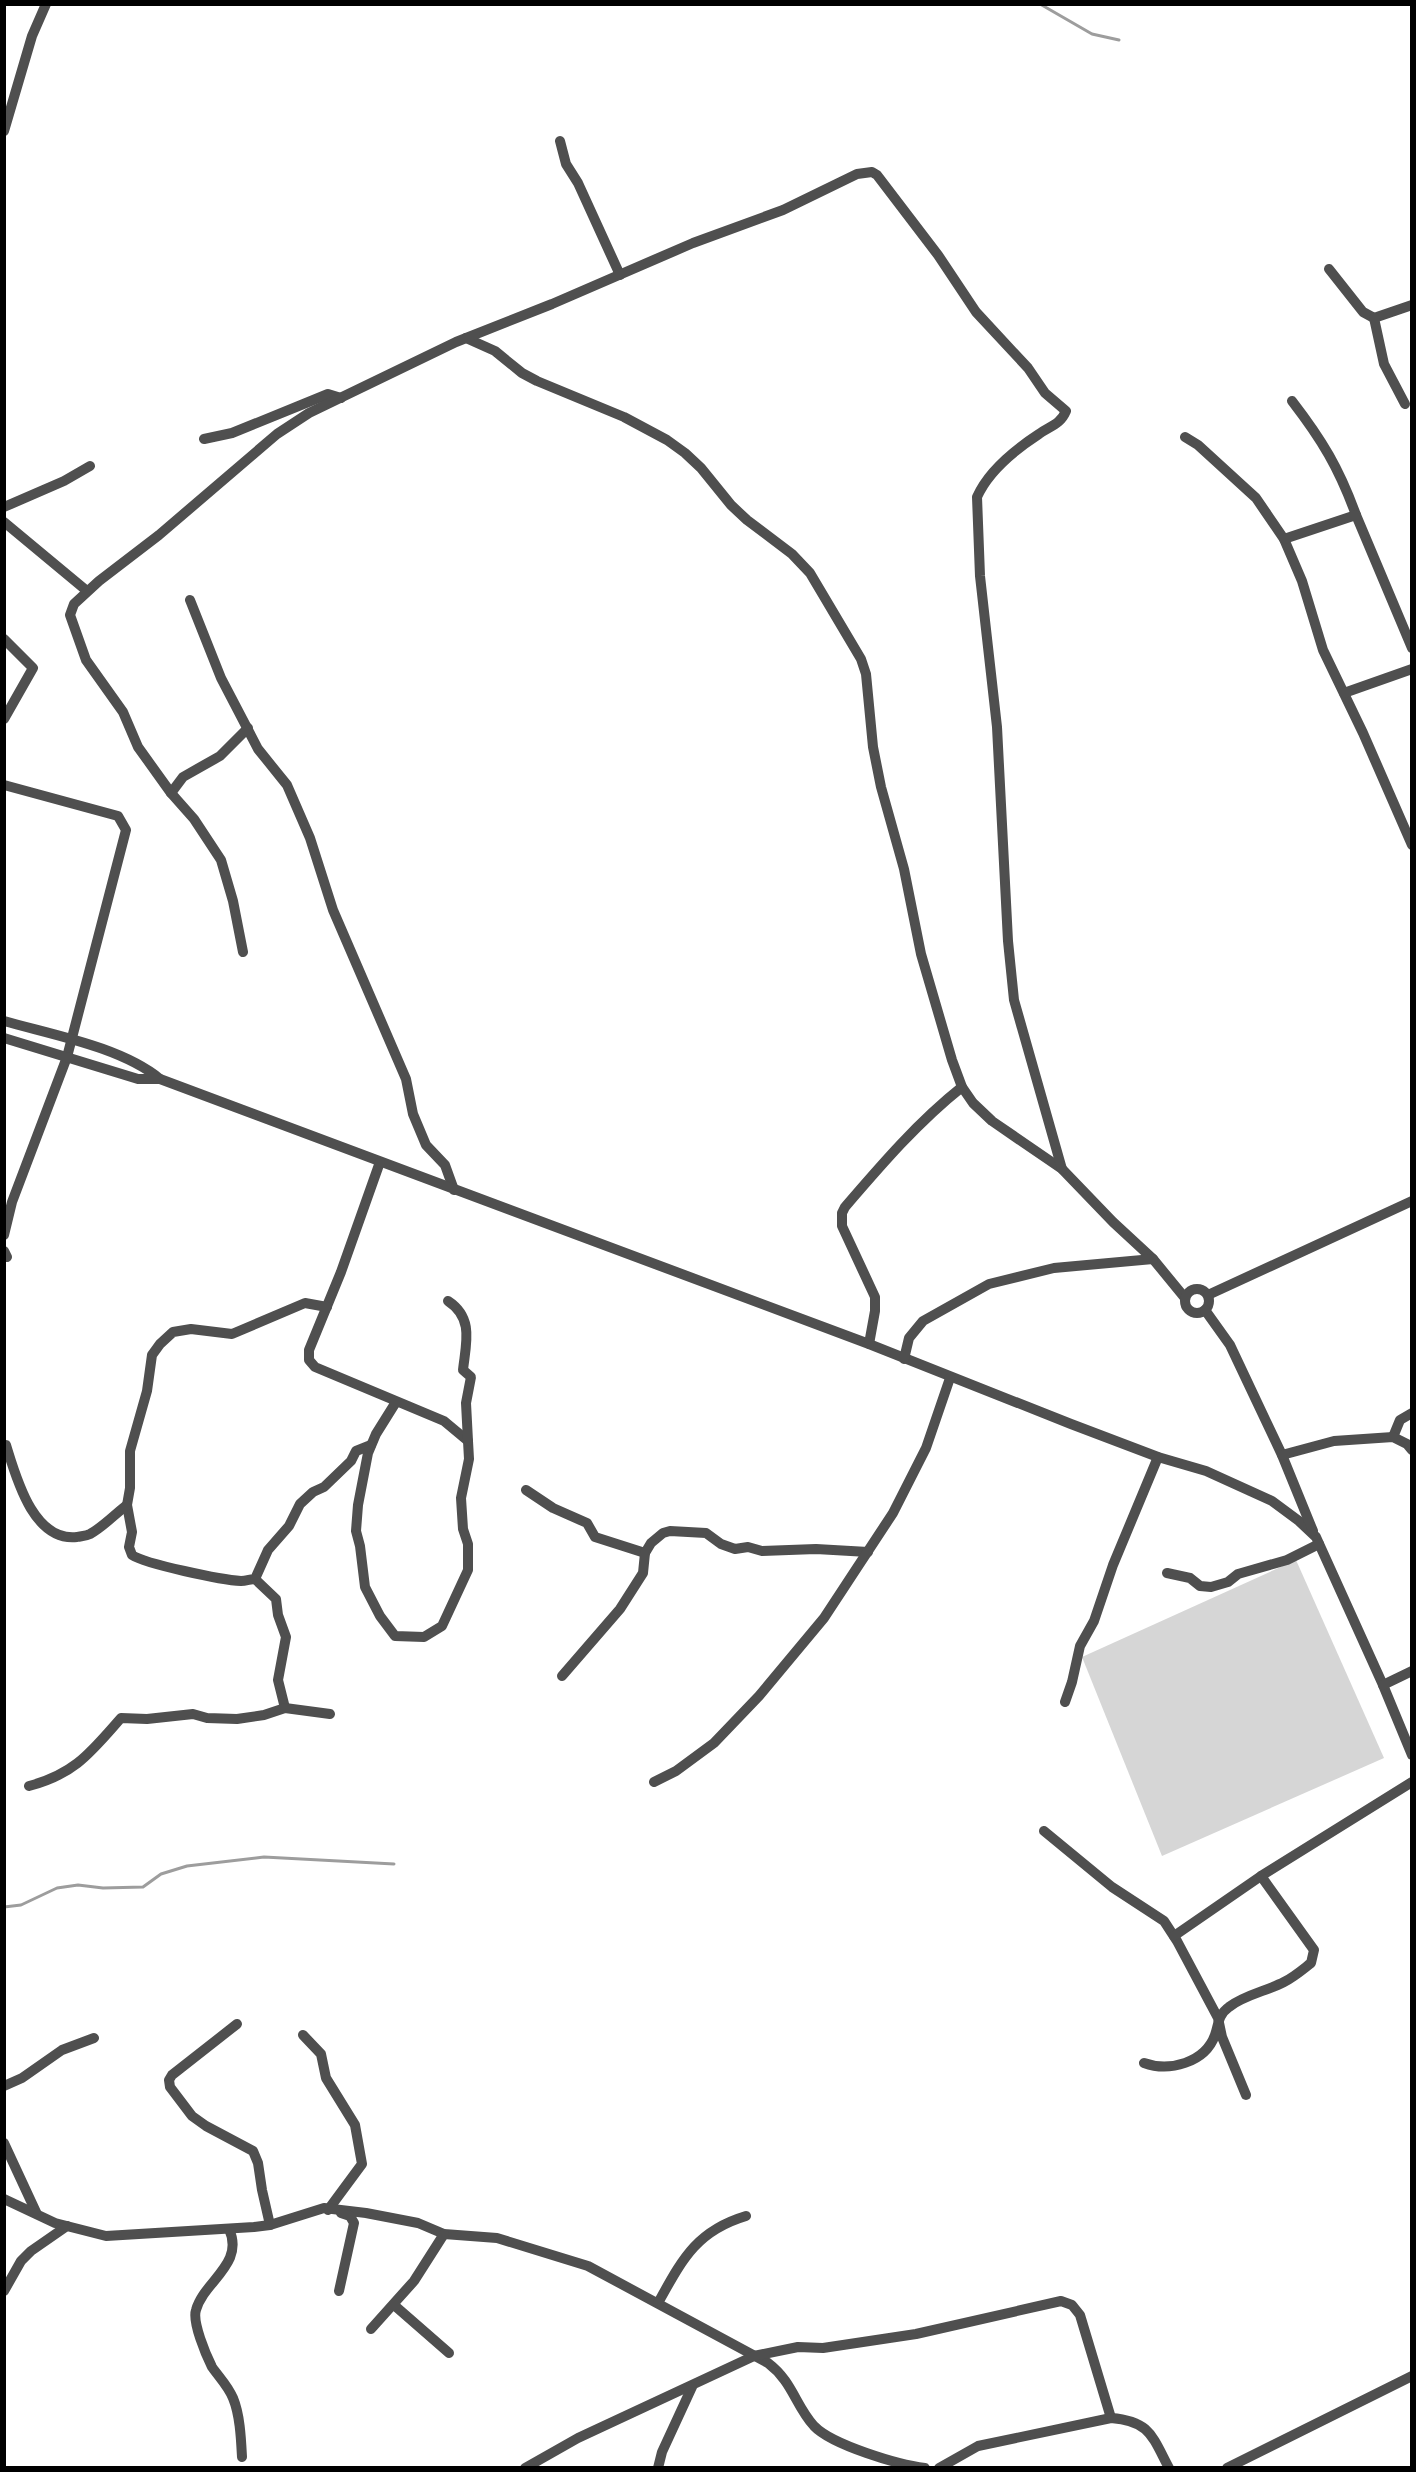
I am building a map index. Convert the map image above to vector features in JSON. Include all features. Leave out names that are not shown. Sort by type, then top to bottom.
[{"type":"street","points":[[4,131],[32,36],[46,4]]},
{"type":"street","points":[[560,141],[566,164],[579,183],[620,275]]},
{"type":"street","points":[[243,952],[234,901],[221,860],[194,819],[171,793],[138,747],[123,712],[83,653],[70,615],[74,604],[277,434],[309,413],[466,338],[693,243],[783,210],[857,174],[872,172],[877,175],[915,223],[976,312],[1028,368],[1045,393],[1066,411],[1061,422],[1041,432],[1021,447],[981,487],[977,497],[980,576],[997,727],[1008,941],[1014,1000],[1062,1169]]},
{"type":"street","points":[[1329,269],[1363,312],[1374,318],[1412,305]]},
{"type":"street","points":[[1374,318],[1384,364],[1405,404]]},
{"type":"street","points":[[466,338],[495,351],[522,373],[537,381],[624,417],[666,440],[702,468],[731,505],[792,554],[810,573],[861,659],[867,674],[873,747],[881,787],[904,869],[921,954],[962,1087],[992,1121],[1062,1169],[1113,1222],[1153,1259],[1185,1298],[1185,1303],[1191,1311],[1205,1310],[1209,1303],[1208,1295],[1203,1290],[1196,1289],[1189,1292],[1185,1298]]},
{"type":"street","points":[[204,439],[232,433],[327,394],[341,398]]},
{"type":"street","points":[[1292,401],[1317,433],[1342,476],[1412,648]]},
{"type":"street","points":[[1185,437],[1198,445],[1256,498],[1284,539],[1302,581],[1323,650],[1411,841]]},
{"type":"street","points":[[4,507],[64,481],[90,466]]},
{"type":"street","points":[[1284,539],[1356,515]]},
{"type":"street","points":[[4,522],[87,591]]},
{"type":"street","points":[[190,600],[221,678],[267,762],[287,784],[310,838],[333,910],[406,1079],[413,1114],[426,1145],[445,1165],[454,1190]]},
{"type":"street","points":[[4,639],[33,668],[4,719]]},
{"type":"street","points":[[1344,693],[1412,669]]},
{"type":"street","points":[[171,793],[183,777],[220,756],[248,728]]},
{"type":"street","points":[[4,785],[118,816],[126,830],[67,1057],[12,1202],[4,1235]]},
{"type":"street","points":[[4,1021],[72,1040],[144,1066],[160,1079],[869,1344],[950,1378],[1158,1457],[1206,1471],[1272,1501],[1299,1521],[1317,1541]]},
{"type":"street","points":[[4,1038],[138,1079],[160,1079]]},
{"type":"street","points":[[869,1344],[875,1298],[842,1226],[842,1214],[845,1207],[905,1138],[962,1087]]},
{"type":"street","points":[[380,1162],[309,1350],[309,1360],[315,1367],[444,1421],[468,1441]]},
{"type":"street","points":[[1208,1295],[1412,1201]]},
{"type":"street","points":[[904,1359],[909,1338],[923,1321],[989,1284],[1054,1268],[1153,1259]]},
{"type":"street","points":[[396,1402],[371,1445],[356,1521],[365,1587],[380,1616],[395,1636],[424,1637],[442,1626],[468,1570],[468,1544],[463,1529],[461,1498],[469,1459],[466,1403],[471,1377],[463,1370],[466,1342],[465,1319],[462,1313],[448,1301]]},
{"type":"street","points":[[255,1578],[243,1581],[132,1555],[129,1547],[132,1532],[127,1505],[130,1488],[130,1451],[147,1391],[152,1355],[173,1332],[191,1329],[232,1334],[305,1303],[327,1307]]},
{"type":"street","points":[[1205,1310],[1230,1345],[1282,1455],[1317,1541],[1383,1685],[1412,1755]]},
{"type":"street","points":[[654,1782],[693,1760],[744,1713],[824,1618],[893,1513],[926,1448],[950,1378]]},
{"type":"street","points":[[1393,1437],[1400,1420],[1412,1413]]},
{"type":"street","points":[[1282,1455],[1335,1441],[1393,1437],[1407,1444],[1412,1450]]},
{"type":"street","points":[[6,1445],[18,1483],[30,1510],[51,1530],[68,1538],[89,1535],[127,1505]]},
{"type":"street","points":[[255,1578],[268,1550],[289,1527],[304,1498],[324,1487],[351,1461],[356,1451],[371,1445]]},
{"type":"street","points":[[1065,1702],[1080,1646],[1094,1621],[1113,1565],[1158,1457]]},
{"type":"street","points":[[526,1490],[540,1497],[553,1508],[587,1523],[595,1537],[645,1553]]},
{"type":"street","points":[[562,1676],[630,1596],[643,1573],[645,1553],[658,1537],[670,1531],[706,1533],[720,1544],[735,1549],[748,1547],[777,1552],[816,1549],[868,1552]]},
{"type":"street","points":[[1167,1573],[1190,1578],[1200,1586],[1211,1587],[1228,1582],[1238,1574],[1287,1560],[1317,1541]]},
{"type":"street","points":[[255,1578],[276,1599],[278,1615],[286,1637],[278,1680],[285,1708]]},
{"type":"street","points":[[1383,1685],[1412,1671]]},
{"type":"street","points":[[29,1786],[53,1780],[74,1767],[90,1754],[121,1718],[147,1719],[193,1714],[207,1718],[237,1719],[264,1715],[285,1708],[330,1714]]},
{"type":"street","points":[[1174,1936],[1261,1876],[1412,1782]]},
{"type":"street","points":[[1044,1831],[1112,1887],[1164,1921],[1218,2018],[1222,2037],[1246,2095]]},
{"type":"street","points":[[1144,2063],[1167,2068],[1180,2066],[1205,2049],[1214,2036],[1218,2018],[1230,2006],[1285,1981],[1311,1963],[1314,1950],[1261,1876]]},
{"type":"street","points":[[237,2024],[172,2074],[169,2080],[170,2087],[192,2116],[253,2151],[258,2163],[270,2225]]},
{"type":"street","points":[[303,2035],[321,2054],[326,2078],[356,2125],[362,2164],[323,2210]]},
{"type":"street","points":[[4,2086],[22,2078],[62,2050],[94,2038]]},
{"type":"street","points":[[4,2143],[36,2212]]},
{"type":"street","points":[[4,2199],[36,2212],[55,2223],[106,2236],[270,2225],[323,2210],[366,2213],[418,2223],[444,2234],[497,2238],[588,2266],[658,2303],[754,2356],[780,2373],[814,2426],[826,2435],[874,2455],[925,2468]]},
{"type":"street","points":[[323,2210],[346,2214],[354,2223],[339,2290]]},
{"type":"street","points":[[658,2303],[688,2252],[723,2224],[746,2216]]},
{"type":"street","points":[[4,2291],[21,2261],[31,2251],[67,2226]]},
{"type":"street","points":[[230,2229],[234,2240],[228,2261],[203,2295],[196,2310],[196,2322],[211,2365],[232,2396],[237,2411],[242,2457]]},
{"type":"street","points":[[371,2330],[394,2305],[430,2258],[444,2234]]},
{"type":"street","points":[[525,2468],[578,2438],[754,2356],[798,2348],[823,2348],[916,2334],[1061,2301],[1072,2305],[1080,2315],[1111,2418]]},
{"type":"street","points":[[394,2305],[449,2353]]},
{"type":"street","points":[[1227,2468],[1412,2376]]},
{"type":"street","points":[[658,2468],[685,2398],[692,2386]]},
{"type":"street","points":[[939,2468],[978,2446],[1111,2418],[1132,2420],[1142,2427],[1153,2437],[1169,2468]]},
{"type":"shaded area","points":[[1296,1560],[1384,1758],[1162,1856],[1082,1657]]},
{"type":"waterway","points":[[1040,4],[1092,34],[1119,40]]},
{"type":"waterway","points":[[4,1907],[21,1905],[57,1888],[78,1885],[103,1888],[143,1887],[161,1874],[187,1866],[264,1857],[394,1864]]}]
